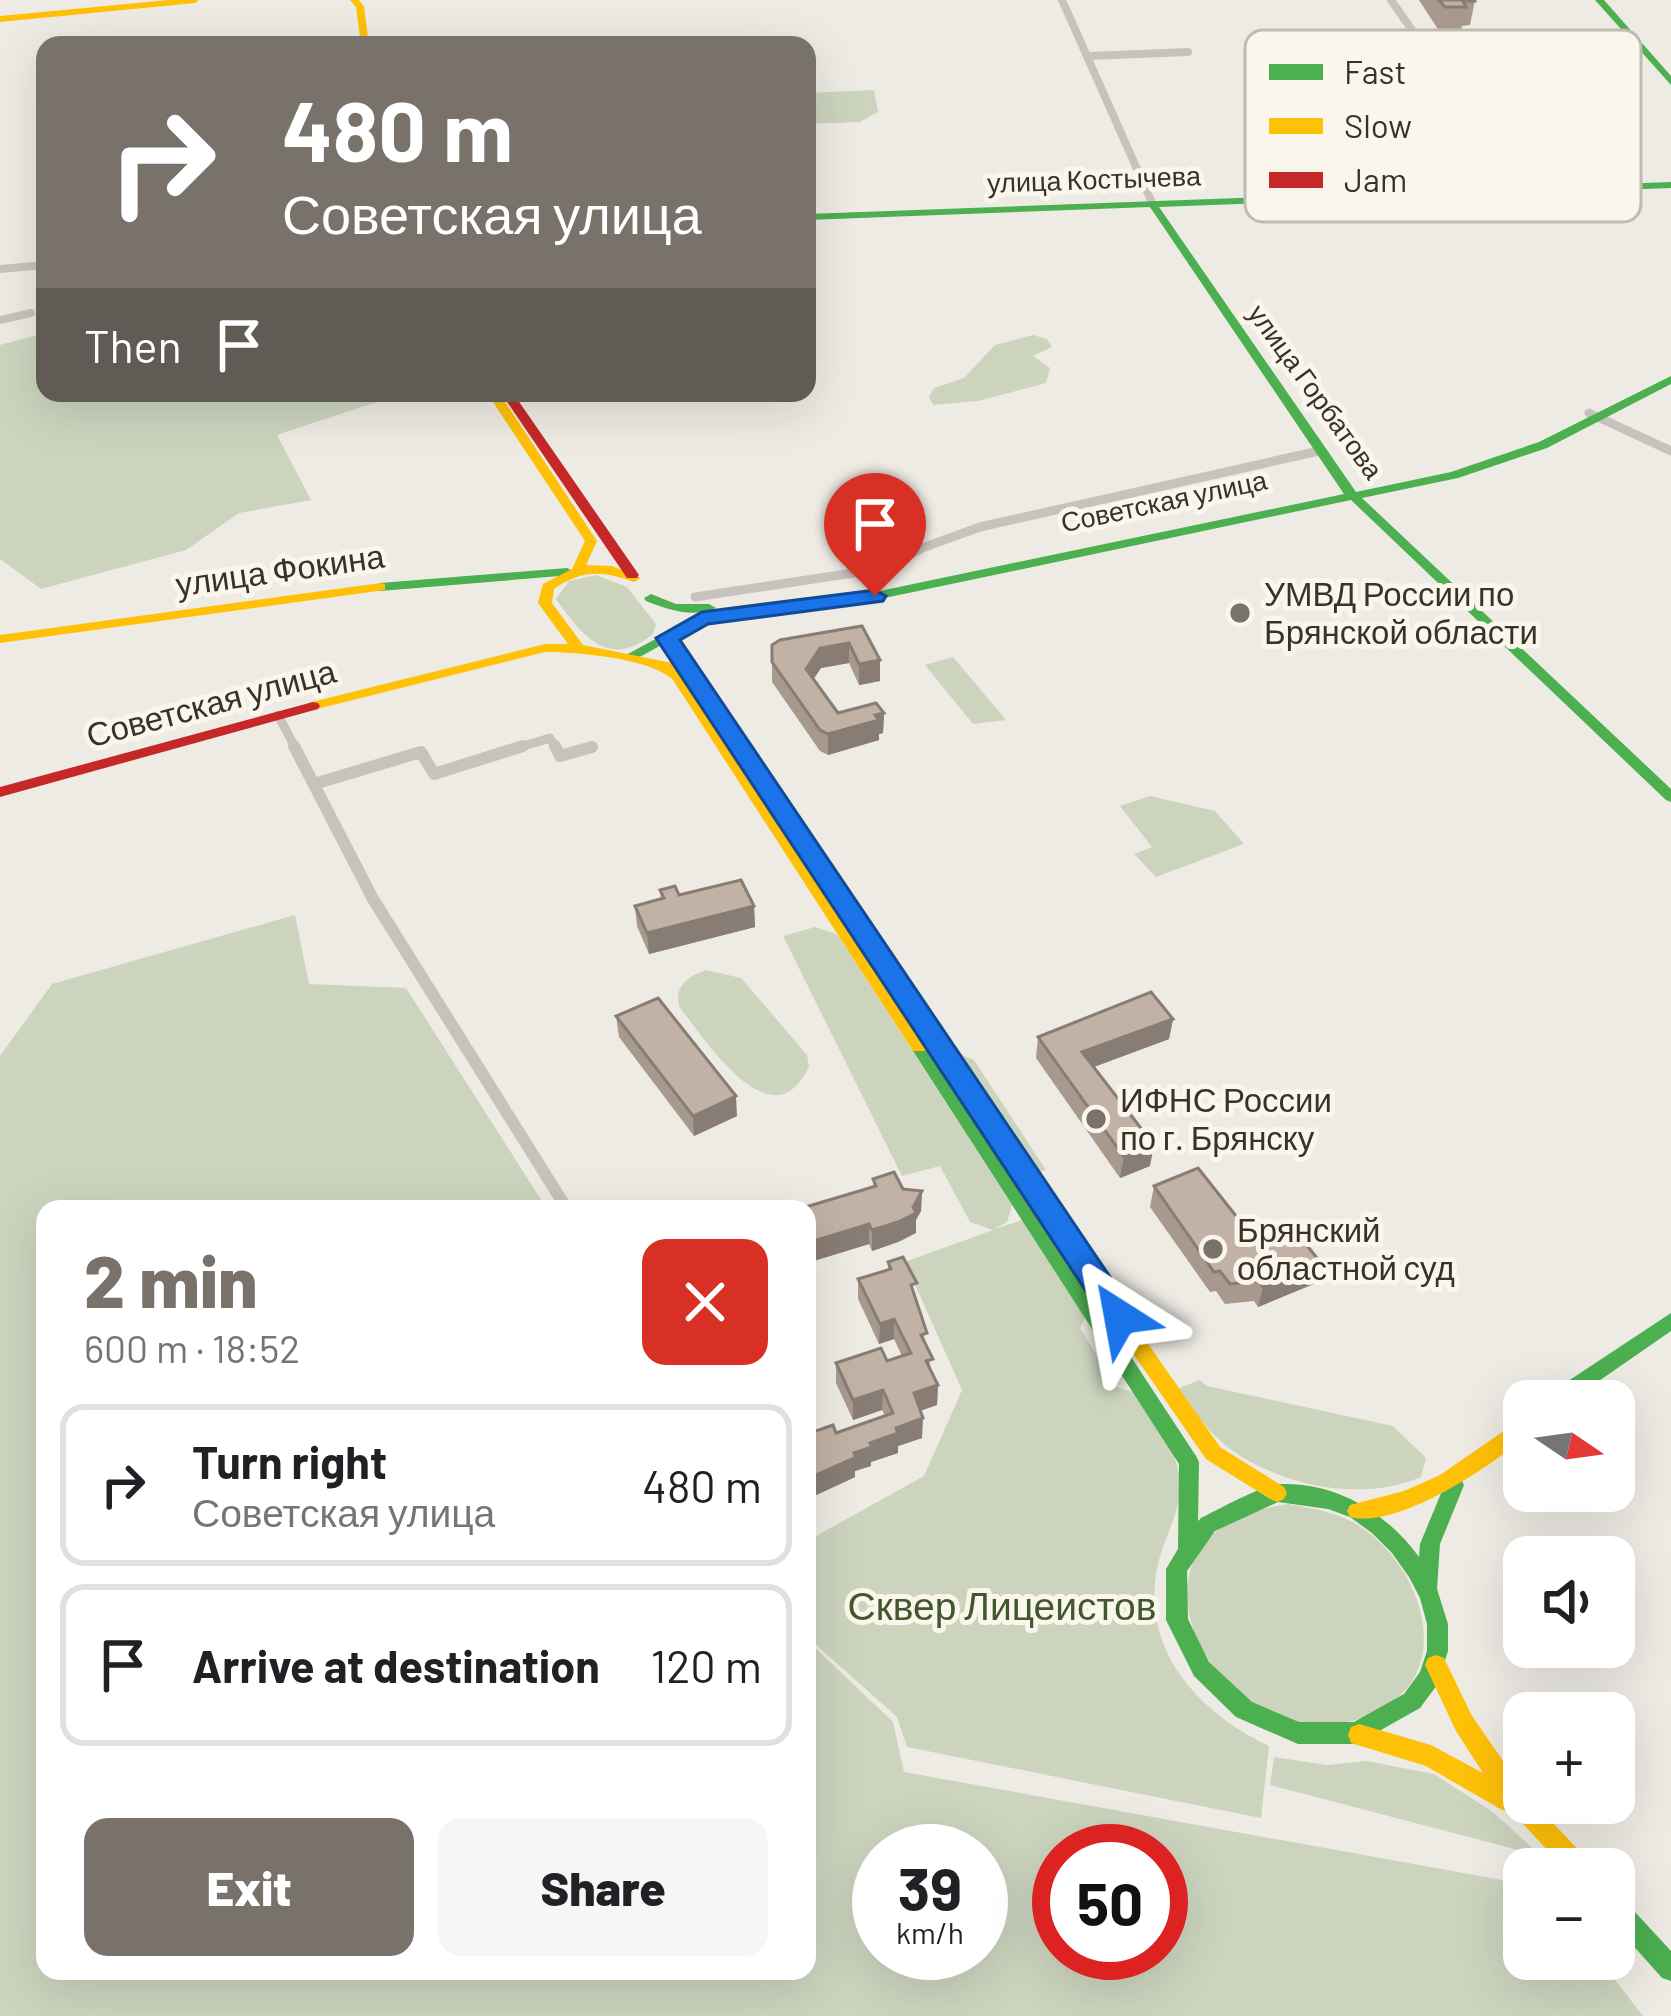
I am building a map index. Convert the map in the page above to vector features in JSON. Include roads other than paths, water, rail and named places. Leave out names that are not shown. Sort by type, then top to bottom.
[{"type":"main road","points":[[0,16],[155,0]]},
{"type":"main road","points":[[0,16],[195,0]]},
{"type":"main road","points":[[354,0],[360,6],[364,36]]},
{"type":"main road","points":[[374,0],[370,10],[374,36]]},
{"type":"main road","points":[[1599,0],[1625,30]]},
{"type":"main road","points":[[1641,48],[1671,82]]},
{"type":"main road","name":"улица Костычева","points":[[1641,186],[1671,185]]},
{"type":"main road","name":"улица Костычева","points":[[816,217],[1245,201]]},
{"type":"main road","name":"улица Горбатова","points":[[1153,205],[1351,493],[1671,797]]},
{"type":"main road","name":"Советская улица","points":[[1594,415],[1671,370]]},
{"type":"main road","name":"Советская улица","points":[[668,638],[685,624],[875,596],[1351,493],[1486,457],[1671,379]]},
{"type":"main road","points":[[499,402],[591,542],[573,571],[548,587],[545,603],[578,648],[667,666],[678,676],[1190,1462],[1187,1545]]},
{"type":"main road","points":[[513,402],[634,578],[667,617],[668,638],[1035,1196],[1214,1453],[1276,1493]]},
{"type":"main road","name":"Советская улица","points":[[651,598],[689,610],[872,589],[1351,493]]},
{"type":"main road","points":[[573,571],[608,568],[634,578]]},
{"type":"main road","name":"улица Фокина","points":[[0,639],[429,580],[573,571]]},
{"type":"main road","points":[[624,658],[657,647],[668,638]]},
{"type":"main road","name":"Советская улица","points":[[0,792],[545,648],[578,648]]},
{"type":"main road","points":[[1585,1380],[1671,1321]]},
{"type":"main road","points":[[1356,1511],[1454,1485],[1503,1444]]},
{"type":"main road","points":[[1454,1485],[1430,1544],[1429,1585],[1439,1625],[1436,1665],[1458,1720],[1503,1786]]},
{"type":"main road","points":[[1429,1585],[1408,1552],[1356,1511],[1317,1496],[1276,1493],[1232,1504],[1210,1519],[1187,1545],[1177,1570],[1174,1597],[1178,1625],[1206,1679],[1229,1702],[1288,1732],[1320,1737],[1358,1734],[1431,1756],[1503,1798]]},
{"type":"main road","points":[[1358,1734],[1408,1709],[1436,1665]]},
{"type":"main road","points":[[1535,1824],[1560,1848]]},
{"type":"main road","points":[[1635,1929],[1671,1969]]},
{"type":"street","name":"улица Горбатова","points":[[1062,0],[1153,205]]},
{"type":"street","points":[[1391,0],[1411,30]]},
{"type":"street","points":[[1088,56],[1188,52]]},
{"type":"street","points":[[0,269],[36,266]]},
{"type":"street","points":[[0,320],[31,313]]},
{"type":"street","points":[[1594,415],[1671,451]]},
{"type":"street","points":[[694,596],[886,568],[911,551],[953,534],[1182,475],[1319,451]]},
{"type":"street","points":[[278,715],[373,899],[561,1200]]},
{"type":"street","points":[[314,784],[421,752],[434,774],[550,738],[560,756],[592,747]]},
{"type":"place","name":"УМВД России по Брянской области","points":[[1240,613]]},
{"type":"place","name":"ИФНС России по г. Брянску","points":[[1096,1119]]},
{"type":"place","name":"Брянский областной суд","points":[[1213,1249]]},
{"type":"park label","name":"Сквер Лицеистов","points":[[1002,1606]]}]
